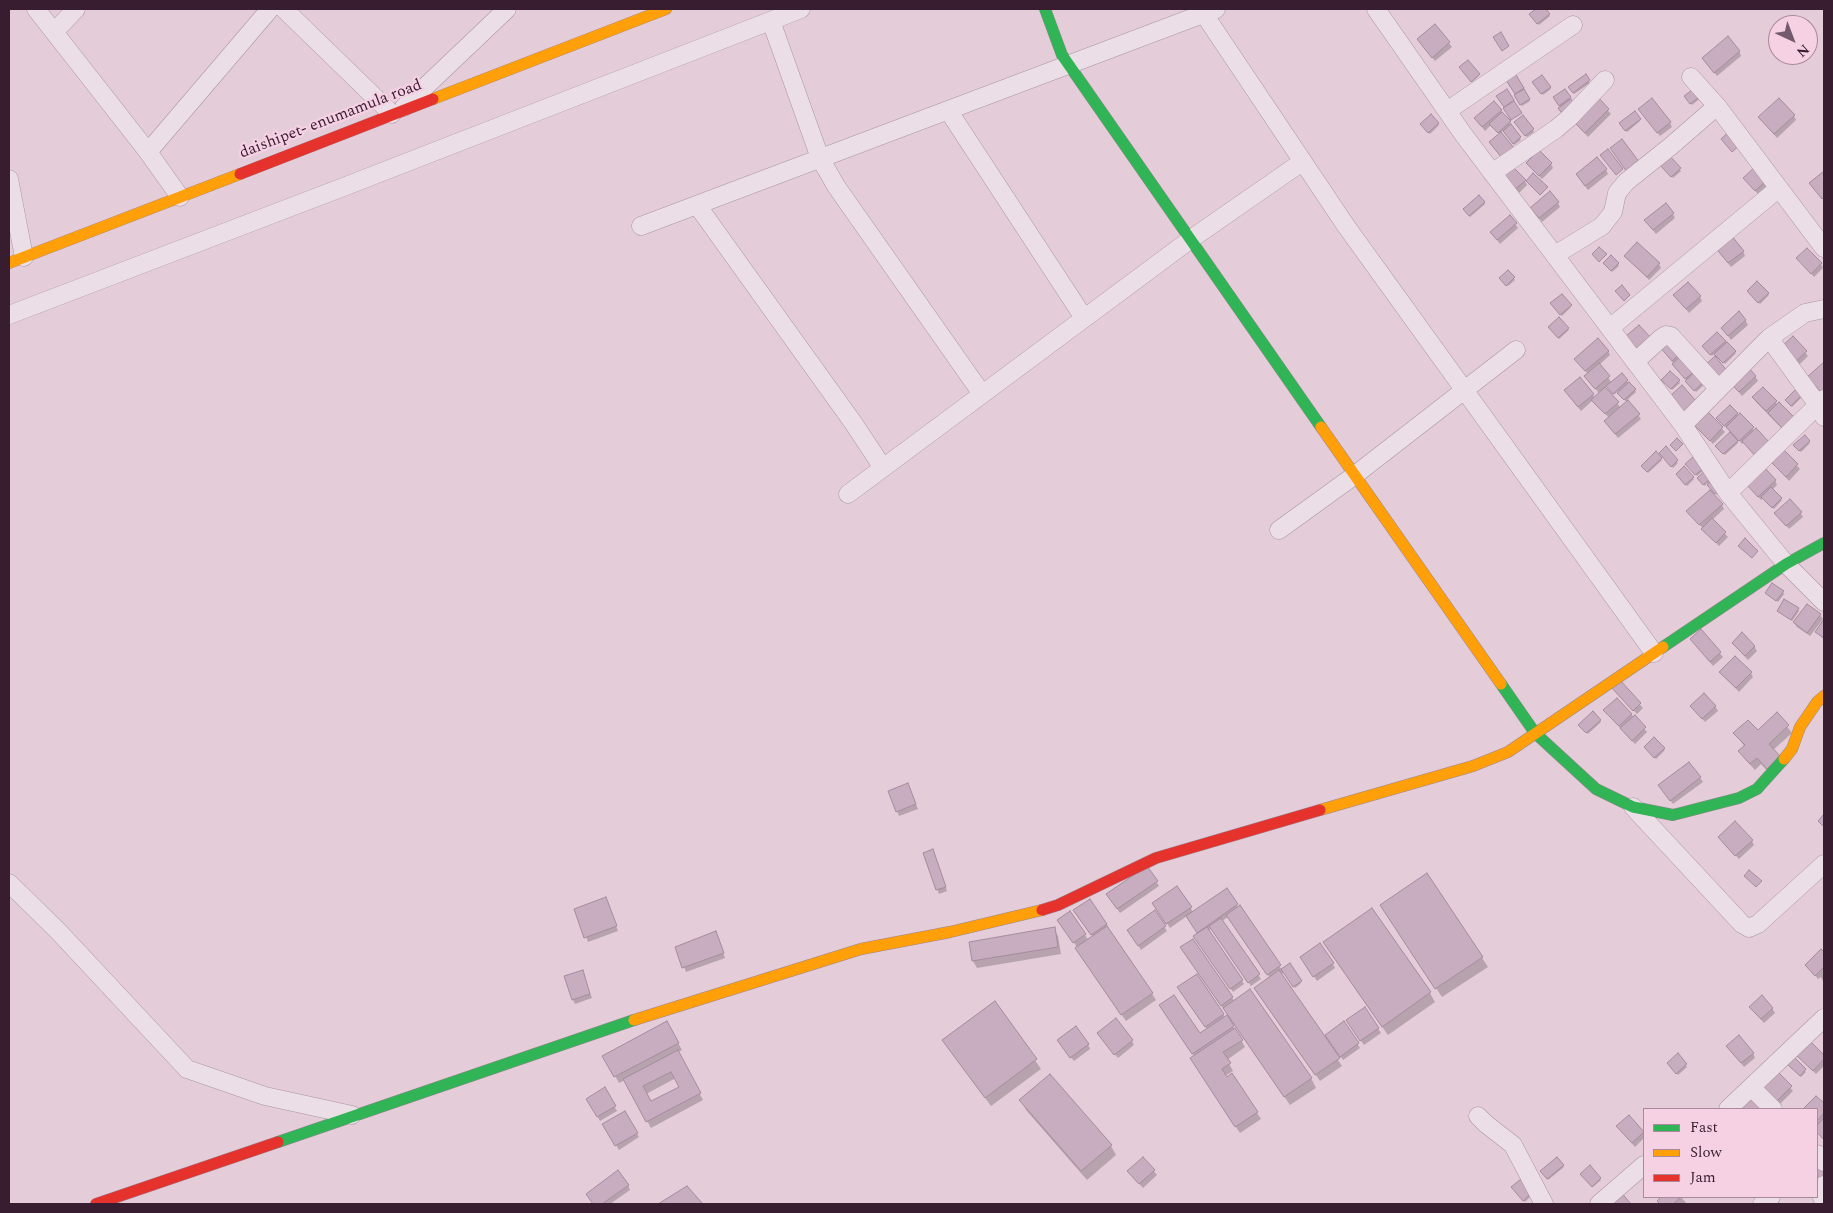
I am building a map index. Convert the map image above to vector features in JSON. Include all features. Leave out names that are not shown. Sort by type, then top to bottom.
[{"type":"street","points":[[36,9],[55,31],[180,196]]},
{"type":"street","points":[[55,31],[76,9]]},
{"type":"street","points":[[148,152],[270,9]]},
{"type":"street","points":[[284,9],[396,112],[507,9]]},
{"type":"street","name":"daishipet- enumamula road","points":[[16,260],[666,9]]},
{"type":"street","points":[[9,315],[801,9]]},
{"type":"street","points":[[1045,9],[1062,54],[1535,733],[1596,789],[1633,807],[1673,815],[1739,798],[1757,789],[1792,749],[1800,727],[1817,702],[1824,696]]},
{"type":"street","points":[[1376,9],[1492,173],[1683,425],[1728,493],[1786,564],[1824,602]]},
{"type":"street","points":[[641,226],[1210,11],[1302,162],[1346,226],[1654,653]]},
{"type":"street","points":[[771,20],[820,158],[836,186],[982,394]]},
{"type":"street","points":[[1447,111],[1573,25]]},
{"type":"street","points":[[1691,77],[1717,106],[1824,248]]},
{"type":"street","points":[[1492,173],[1556,129],[1605,80]]},
{"type":"street","points":[[1555,255],[1602,226],[1613,212],[1617,193],[1626,182],[1672,146],[1717,106]]},
{"type":"street","points":[[948,110],[1084,318]]},
{"type":"street","points":[[848,494],[1191,239],[1302,162]]},
{"type":"street","points":[[9,179],[16,260]]},
{"type":"street","points":[[1610,328],[1779,188]]},
{"type":"street","points":[[697,205],[854,424],[883,468]]},
{"type":"street","points":[[1683,425],[1769,338],[1805,314],[1824,309]]},
{"type":"street","points":[[1635,362],[1660,339],[1671,336],[1718,388]]},
{"type":"street","points":[[1728,493],[1822,407],[1769,338]]},
{"type":"street","points":[[1279,530],[1355,475],[1516,350]]},
{"type":"street","points":[[96,1204],[609,1028],[861,949],[950,932],[1041,911],[1058,905],[1156,858],[1473,766],[1508,752],[1786,564],[1824,543]]},
{"type":"street","points":[[1633,807],[1742,924],[1749,928],[1758,924],[1824,864]]},
{"type":"street","points":[[9,882],[58,931],[187,1069],[265,1096],[352,1115]]},
{"type":"street","points":[[1729,1108],[1824,1018]]},
{"type":"street","points":[[1752,1088],[1772,1108]]},
{"type":"street","points":[[1478,1116],[1513,1145],[1544,1204]]},
{"type":"street","points":[[1600,1204],[1643,1166]]},
{"type":"street","points":[[1824,1185],[1820,1192],[1824,1202]]},
{"type":"building","points":[[1536,9],[1546,9],[1550,14],[1537,24],[1529,14]]},
{"type":"building","points":[[1435,24],[1450,42],[1432,58],[1417,39]]},
{"type":"building","points":[[1501,32],[1509,46],[1502,51],[1493,37]]},
{"type":"building","points":[[1728,36],[1740,51],[1714,73],[1702,58]]},
{"type":"building","points":[[1468,60],[1480,74],[1471,82],[1459,67]]},
{"type":"building","points":[[1513,70],[1524,88],[1515,94],[1504,77]]},
{"type":"building","points":[[1586,74],[1590,80],[1573,93],[1568,87]]},
{"type":"building","points":[[1542,75],[1551,87],[1541,94],[1532,82]]},
{"type":"building","points":[[1696,87],[1702,95],[1690,104],[1684,96]]},
{"type":"building","points":[[1507,89],[1514,100],[1504,107],[1496,96]]},
{"type":"building","points":[[1524,89],[1530,99],[1520,105],[1514,95]]},
{"type":"building","points":[[1565,89],[1571,97],[1559,106],[1553,97]]},
{"type":"building","points":[[1597,96],[1609,109],[1585,133],[1572,120]]},
{"type":"building","points":[[1652,98],[1671,122],[1657,133],[1638,109]]},
{"type":"building","points":[[1779,98],[1795,115],[1774,134],[1758,117]]},
{"type":"building","points":[[1571,99],[1576,108],[1564,116],[1558,108]]},
{"type":"building","points":[[1494,101],[1502,110],[1482,127],[1474,118]]},
{"type":"building","points":[[1514,101],[1522,113],[1511,120],[1503,108]]},
{"type":"building","points":[[1635,111],[1641,119],[1625,131],[1619,123]]},
{"type":"building","points":[[1502,112],[1511,121],[1498,133],[1489,124]]},
{"type":"building","points":[[1431,114],[1439,123],[1428,133],[1420,124]]},
{"type":"building","points":[[1523,115],[1534,129],[1525,136],[1514,122]]},
{"type":"building","points":[[1511,124],[1521,137],[1513,144],[1503,131]]},
{"type":"building","points":[[1731,130],[1742,143],[1732,152],[1721,139]]},
{"type":"building","points":[[1501,132],[1514,148],[1502,158],[1489,142]]},
{"type":"building","points":[[1622,139],[1640,163],[1627,172],[1610,148]]},
{"type":"building","points":[[1608,149],[1623,169],[1616,175],[1600,155]]},
{"type":"building","points":[[1539,150],[1552,163],[1539,176],[1526,163]]},
{"type":"building","points":[[1668,154],[1681,168],[1671,177],[1658,163]]},
{"type":"building","points":[[1597,157],[1607,169],[1585,186],[1576,174]]},
{"type":"building","points":[[1757,165],[1769,178],[1755,191],[1743,178]]},
{"type":"building","points":[[1512,166],[1526,180],[1514,190],[1501,176]]},
{"type":"building","points":[[1824,171],[1824,197],[1822,199],[1809,183]]},
{"type":"building","points":[[1533,173],[1548,187],[1540,195],[1526,181]]},
{"type":"building","points":[[1550,191],[1559,202],[1539,218],[1530,208]]},
{"type":"building","points":[[1479,195],[1485,202],[1469,216],[1463,209]]},
{"type":"building","points":[[1666,203],[1674,213],[1653,230],[1644,220]]},
{"type":"building","points":[[1510,215],[1517,223],[1497,240],[1490,232]]},
{"type":"building","points":[[1731,235],[1744,251],[1728,263],[1715,247]]},
{"type":"building","points":[[1637,242],[1660,263],[1647,277],[1624,256]]},
{"type":"building","points":[[1599,247],[1607,254],[1599,262],[1592,254]]},
{"type":"building","points":[[1807,248],[1822,263],[1811,274],[1796,258]]},
{"type":"building","points":[[1611,255],[1619,263],[1611,271],[1603,263]]},
{"type":"building","points":[[1508,270],[1515,277],[1506,286],[1499,278]]},
{"type":"building","points":[[1757,281],[1769,293],[1758,303],[1747,291]]},
{"type":"building","points":[[1688,282],[1701,296],[1686,309],[1673,295]]},
{"type":"building","points":[[1622,285],[1630,295],[1624,301],[1615,291]]},
{"type":"building","points":[[1562,294],[1572,305],[1560,315],[1550,303]]},
{"type":"building","points":[[1739,311],[1746,320],[1728,336],[1721,328]]},
{"type":"building","points":[[1559,317],[1569,328],[1558,338],[1548,327]]},
{"type":"building","points":[[1639,325],[1652,339],[1638,350],[1626,336]]},
{"type":"building","points":[[1717,332],[1726,341],[1710,355],[1702,346]]},
{"type":"building","points":[[1668,336],[1682,352],[1672,361],[1658,345]]},
{"type":"building","points":[[1793,336],[1807,351],[1795,362],[1781,347]]},
{"type":"building","points":[[1598,338],[1609,351],[1585,371],[1574,359]]},
{"type":"building","points":[[1727,342],[1736,351],[1723,363],[1714,354]]},
{"type":"building","points":[[1682,355],[1696,370],[1685,379],[1672,364]]},
{"type":"building","points":[[1715,356],[1728,372],[1717,382],[1703,367]]},
{"type":"building","points":[[1824,362],[1824,395],[1807,377]]},
{"type":"building","points":[[1599,363],[1610,376],[1595,389],[1584,376]]},
{"type":"building","points":[[1748,367],[1756,376],[1739,392],[1730,383]]},
{"type":"building","points":[[1697,370],[1706,380],[1694,391],[1685,381]]},
{"type":"building","points":[[1670,371],[1680,380],[1671,389],[1661,380]]},
{"type":"building","points":[[1622,373],[1628,380],[1613,394],[1606,386]]},
{"type":"building","points":[[1580,377],[1594,394],[1578,407],[1564,390]]},
{"type":"building","points":[[1629,382],[1636,389],[1624,400],[1617,393]]},
{"type":"building","points":[[1682,385],[1696,401],[1684,412],[1669,397]]},
{"type":"building","points":[[1605,387],[1619,402],[1605,414],[1591,400]]},
{"type":"building","points":[[1763,387],[1777,401],[1766,411],[1752,397]]},
{"type":"building","points":[[1796,389],[1802,395],[1791,406],[1785,400]]},
{"type":"building","points":[[1628,400],[1640,414],[1615,434],[1604,421]]},
{"type":"building","points":[[1779,402],[1797,420],[1785,431],[1768,413]]},
{"type":"building","points":[[1730,405],[1738,413],[1724,426],[1716,418]]},
{"type":"building","points":[[1706,410],[1723,427],[1710,441],[1693,424]]},
{"type":"building","points":[[1740,413],[1754,427],[1739,441],[1726,427]]},
{"type":"building","points":[[1756,428],[1771,444],[1757,458],[1742,441]]},
{"type":"building","points":[[1730,432],[1738,441],[1723,454],[1715,446]]},
{"type":"building","points":[[1805,435],[1810,441],[1799,451],[1793,445]]},
{"type":"building","points":[[1677,438],[1683,444],[1676,451],[1670,445]]},
{"type":"building","points":[[1666,446],[1678,460],[1671,467],[1659,453]]},
{"type":"building","points":[[1783,449],[1798,464],[1786,477],[1771,462]]},
{"type":"building","points":[[1656,451],[1662,458],[1647,472],[1641,466]]},
{"type":"building","points":[[1694,456],[1704,468],[1695,475],[1685,464]]},
{"type":"building","points":[[1684,466],[1694,477],[1685,485],[1676,474]]},
{"type":"building","points":[[1763,466],[1776,480],[1758,497],[1745,483]]},
{"type":"building","points":[[1707,469],[1713,476],[1703,485],[1697,478]]},
{"type":"building","points":[[1714,477],[1723,487],[1715,494],[1707,485]]},
{"type":"building","points":[[1771,487],[1782,498],[1772,508],[1761,497]]},
{"type":"building","points":[[1710,490],[1723,504],[1699,525],[1686,511]]},
{"type":"building","points":[[1790,499],[1802,512],[1786,526],[1774,513]]},
{"type":"building","points":[[1712,518],[1726,532],[1716,543],[1701,529]]},
{"type":"building","points":[[1745,538],[1758,551],[1752,558],[1738,546]]},
{"type":"building","points":[[1772,583],[1784,591],[1776,601],[1765,593]]},
{"type":"building","points":[[1784,599],[1799,608],[1791,620],[1777,611]]},
{"type":"building","points":[[1807,604],[1821,614],[1807,633],[1793,622]]},
{"type":"building","points":[[1824,619],[1824,638],[1815,632]]},
{"type":"building","points":[[1701,629],[1721,652],[1710,662],[1690,639]]},
{"type":"building","points":[[1742,632],[1755,646],[1745,656],[1732,643]]},
{"type":"building","points":[[1735,656],[1752,672],[1736,688],[1719,672]]},
{"type":"building","points":[[1619,679],[1641,703],[1633,711],[1611,687]]},
{"type":"building","points":[[1704,693],[1716,706],[1702,719],[1690,706]]},
{"type":"building","points":[[1617,698],[1632,714],[1619,726],[1603,710]]},
{"type":"building","points":[[1593,711],[1601,720],[1586,733],[1578,725]]},
{"type":"building","points":[[1777,712],[1789,725],[1769,744],[1780,756],[1767,769],[1757,758],[1750,764],[1738,751],[1745,745],[1733,733],[1748,720],[1758,730]]},
{"type":"building","points":[[1635,715],[1646,727],[1632,741],[1620,728]]},
{"type":"building","points":[[1654,737],[1665,748],[1654,758],[1644,747]]},
{"type":"building","points":[[1689,762],[1701,777],[1670,801],[1658,785]]},
{"type":"building","points":[[908,783],[916,804],[896,812],[888,791]]},
{"type":"building","points":[[1824,814],[1824,827],[1818,821]]},
{"type":"building","points":[[1735,821],[1753,840],[1735,856],[1718,837]]},
{"type":"building","points":[[933,849],[946,887],[936,890],[923,853]]},
{"type":"building","points":[[1147,866],[1158,881],[1117,909],[1106,894]]},
{"type":"building","points":[[1749,870],[1762,881],[1756,887],[1744,876]]},
{"type":"building","points":[[1427,873],[1483,957],[1435,989],[1380,905]]},
{"type":"building","points":[[1177,886],[1192,907],[1166,924],[1152,903]]},
{"type":"building","points":[[1227,888],[1238,904],[1197,933],[1186,916]]},
{"type":"building","points":[[606,897],[617,926],[584,938],[574,909]]},
{"type":"building","points":[[1090,899],[1107,924],[1091,935],[1073,910]]},
{"type":"building","points":[[1240,905],[1281,965],[1267,975],[1226,915]]},
{"type":"building","points":[[1372,908],[1431,992],[1382,1027],[1323,942]]},
{"type":"building","points":[[1155,910],[1166,926],[1138,946],[1127,930]]},
{"type":"building","points":[[1070,911],[1086,934],[1073,943],[1057,920]]},
{"type":"building","points":[[1221,918],[1260,974],[1248,983],[1209,926]]},
{"type":"building","points":[[1107,926],[1153,993],[1121,1015],[1075,948]]},
{"type":"building","points":[[1055,927],[1058,947],[972,961],[969,942]]},
{"type":"building","points":[[1207,927],[1243,980],[1230,989],[1193,936]]},
{"type":"building","points":[[716,931],[724,953],[682,968],[675,947]]},
{"type":"building","points":[[1193,939],[1233,997],[1221,1006],[1180,947]]},
{"type":"building","points":[[1320,943],[1334,963],[1313,977],[1300,957]]},
{"type":"building","points":[[1821,949],[1824,952],[1824,967],[1815,976],[1805,965]]},
{"type":"building","points":[[1290,963],[1302,981],[1293,987],[1281,969]]},
{"type":"building","points":[[583,970],[590,994],[572,1000],[564,976]]},
{"type":"building","points":[[1279,970],[1340,1058],[1315,1075],[1254,988]]},
{"type":"building","points":[[1197,974],[1224,1014],[1205,1027],[1177,987]]},
{"type":"building","points":[[1250,989],[1312,1078],[1284,1097],[1223,1008]]},
{"type":"building","points":[[1174,995],[1200,1033],[1227,1015],[1234,1026],[1192,1054],[1159,1005]]},
{"type":"building","points":[[1762,995],[1773,1008],[1761,1019],[1749,1007]]},
{"type":"building","points":[[995,1001],[1037,1059],[985,1098],[942,1040]]},
{"type":"building","points":[[1365,1007],[1379,1028],[1360,1041],[1346,1020]]},
{"type":"building","points":[[1116,1018],[1133,1040],[1114,1055],[1097,1033]]},
{"type":"building","points":[[667,1021],[679,1043],[614,1077],[602,1056]]},
{"type":"building","points":[[1344,1021],[1359,1043],[1340,1057],[1325,1035]]},
{"type":"building","points":[[1076,1026],[1089,1044],[1070,1058],[1057,1040]]},
{"type":"building","points":[[1235,1028],[1243,1040],[1223,1052],[1231,1063],[1222,1069],[1227,1077],[1232,1073],[1258,1112],[1235,1127],[1190,1058]]},
{"type":"building","points":[[1739,1035],[1754,1053],[1741,1063],[1726,1046]]},
{"type":"building","points":[[1808,1039],[1824,1055],[1824,1059],[1813,1071],[1794,1053]]},
{"type":"building","points":[[678,1050],[701,1093],[646,1122],[623,1079]],"holes":[[[671,1072],[679,1087],[651,1101],[643,1086]]]},
{"type":"building","points":[[1678,1053],[1687,1064],[1676,1074],[1667,1063]]},
{"type":"building","points":[[1794,1057],[1806,1069],[1800,1076],[1787,1064]]},
{"type":"building","points":[[1776,1070],[1792,1086],[1774,1104],[1758,1087]]},
{"type":"building","points":[[1050,1074],[1112,1145],[1081,1171],[1019,1100]]},
{"type":"building","points":[[605,1087],[616,1106],[597,1117],[586,1099]]},
{"type":"building","points":[[1752,1090],[1762,1108],[1738,1108]]},
{"type":"building","points":[[1816,1096],[1824,1103],[1824,1113],[1818,1120],[1818,1108],[1804,1108]]},
{"type":"building","points":[[625,1111],[638,1133],[615,1146],[602,1124]]},
{"type":"building","points":[[1629,1115],[1643,1133],[1632,1143],[1616,1126]]},
{"type":"building","points":[[1824,1118],[1824,1140],[1818,1133],[1818,1124]]},
{"type":"building","points":[[1143,1157],[1155,1170],[1139,1184],[1127,1171]]},
{"type":"building","points":[[1557,1157],[1564,1165],[1547,1179],[1540,1171]]},
{"type":"building","points":[[1818,1157],[1824,1163],[1824,1175],[1818,1181]]},
{"type":"building","points":[[1590,1165],[1601,1178],[1592,1187],[1580,1174]]},
{"type":"building","points":[[618,1170],[629,1185],[602,1204],[593,1204],[586,1194]]},
{"type":"building","points":[[1521,1179],[1532,1193],[1523,1201],[1511,1187]]},
{"type":"building","points":[[687,1186],[703,1204],[658,1204]]},
{"type":"building","points":[[1620,1191],[1631,1204],[1605,1204]]},
{"type":"building","points":[[1660,1198],[1680,1198],[1673,1204],[1660,1204],[1657,1201]]},
{"type":"traffic: fast","points":[[1045,9],[1062,55],[1321,427]]},
{"type":"traffic: fast","points":[[1663,647],[1786,564],[1824,543]]},
{"type":"traffic: fast","points":[[1501,684],[1535,733],[1596,789],[1633,807],[1673,815],[1739,798],[1757,789],[1784,759]]},
{"type":"traffic: fast","points":[[278,1142],[634,1020]]},
{"type":"traffic: slow","points":[[433,99],[666,9]]},
{"type":"traffic: slow","points":[[9,263],[240,174]]},
{"type":"traffic: slow","points":[[1321,427],[1501,684]]},
{"type":"traffic: slow","points":[[1320,810],[1473,766],[1508,752],[1663,647]]},
{"type":"traffic: slow","points":[[1784,759],[1792,749],[1800,727],[1817,702],[1824,696]]},
{"type":"traffic: slow","points":[[634,1020],[861,949],[950,932],[1042,910]]},
{"type":"traffic: jam","points":[[240,174],[433,99]]},
{"type":"traffic: jam","points":[[1042,910],[1058,905],[1156,858],[1320,810]]},
{"type":"traffic: jam","points":[[96,1204],[278,1142]]}]
